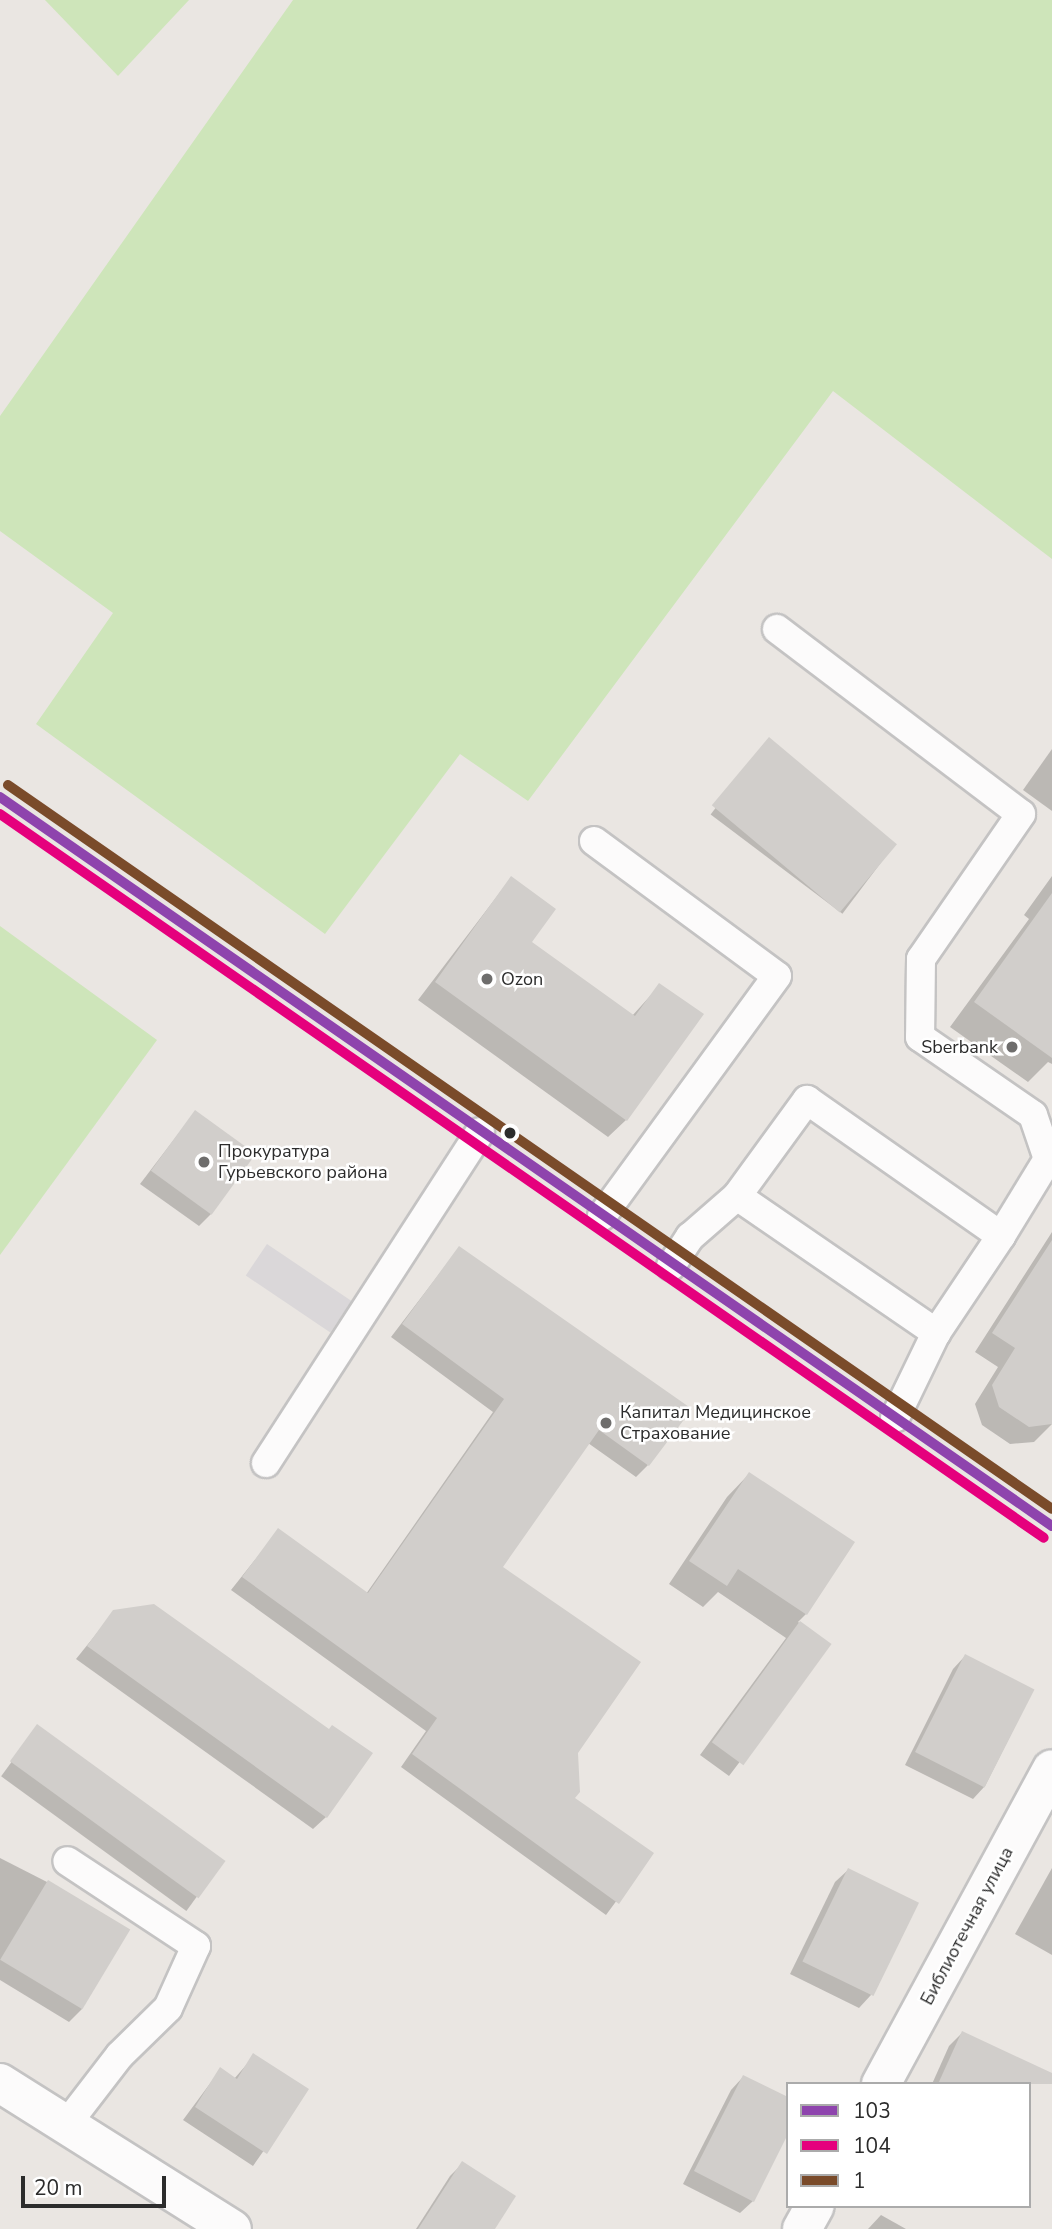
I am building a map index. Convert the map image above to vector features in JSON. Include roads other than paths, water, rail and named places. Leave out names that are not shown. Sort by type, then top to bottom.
[{"type":"street","name":"Библиотечная улица","points":[[882,2082],[1052,1769]]},
{"type":"street","points":[[0,2083],[232,2229]]},
{"type":"street","points":[[802,2229],[814,2208]]},
{"type":"lane","points":[[777,629],[1021,814],[921,959],[920,1037],[1033,1115],[1048,1159],[1001,1236],[936,1333],[895,1418]]},
{"type":"lane","points":[[594,841],[777,976],[602,1216]]},
{"type":"lane","points":[[671,1266],[690,1237],[737,1196],[807,1100],[1001,1236]]},
{"type":"lane","points":[[266,1464],[480,1132]]},
{"type":"lane","points":[[737,1196],[936,1333]]},
{"type":"lane","points":[[66,2124],[120,2055],[168,2008],[196,1946],[67,1861]]},
{"type":"place","name":"Ozon","points":[[487,979]]},
{"type":"place","name":"Sberbank","points":[[1012,1047]]},
{"type":"place","name":"Прокуратура Гурьевского района","points":[[204,1162]]},
{"type":"place","name":"Капитал Медицинское Страхование","points":[[606,1423]]}]
